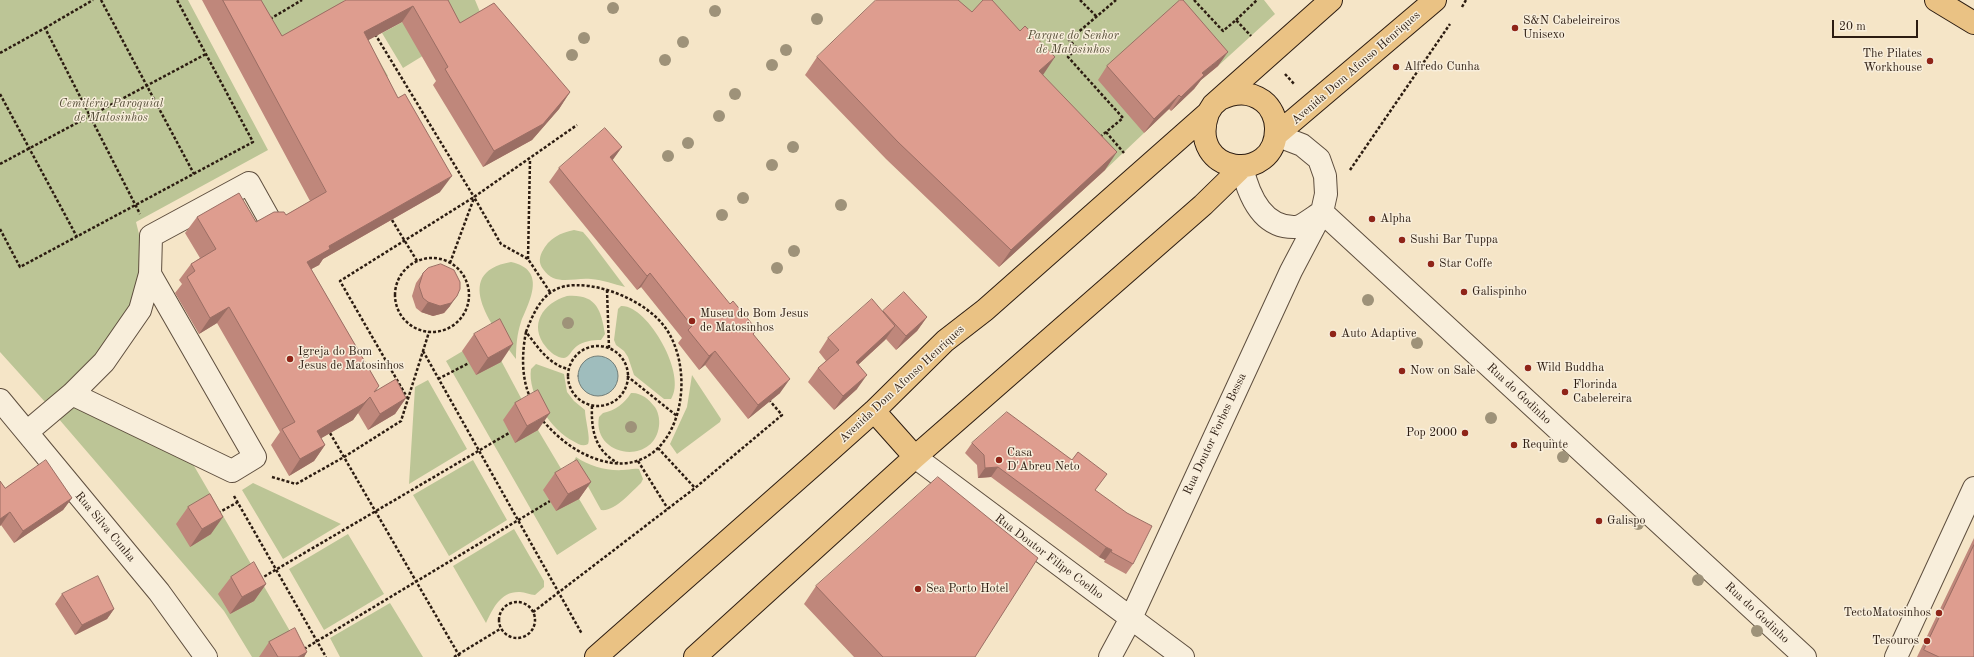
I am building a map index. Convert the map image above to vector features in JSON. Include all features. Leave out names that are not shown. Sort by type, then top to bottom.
[{"type":"main road","name":"Avenida Dom Afonso Henriques","points":[[596,657],[874,411],[945,341],[985,310],[1331,0]]},
{"type":"main road","name":"Avenida Dom Afonso Henriques","points":[[1276,135],[1434,0]]},
{"type":"main road","points":[[1936,0],[1974,23]]},
{"type":"main road","name":"Avenida Dom Afonso Henriques","points":[[695,657],[915,457],[1203,205],[1242,167],[1254,164],[1268,154],[1275,145],[1276,123],[1272,112],[1264,102],[1255,96],[1243,93],[1231,94],[1214,106]]},
{"type":"main road","points":[[1214,106],[1204,123],[1204,134],[1207,145],[1212,154],[1221,161],[1242,167]]},
{"type":"main road","points":[[874,411],[915,457]]},
{"type":"street","points":[[1242,167],[1251,199],[1264,216],[1278,224],[1296,227],[1322,212],[1326,194],[1325,176],[1319,159],[1302,145],[1276,135]]},
{"type":"street","points":[[27,432],[72,394],[104,362],[140,310],[150,274],[151,236],[249,182],[268,217]]},
{"type":"street","name":"Rua Doutor Forbes Bessa","points":[[1110,657],[1131,618],[1291,271],[1322,212]]},
{"type":"street","name":"Rua do Godinho","points":[[1322,212],[1805,657]]},
{"type":"street","points":[[72,394],[232,470],[255,457],[150,274]]},
{"type":"street","name":"Rua Silva Cunha","points":[[0,400],[159,592],[206,657]]},
{"type":"street","name":"Rua Doutor Filipe Coelho","points":[[915,457],[1183,657]]},
{"type":"street","points":[[1896,657],[1974,488]]},
{"type":"path","points":[[0,53],[93,0]]},
{"type":"path","points":[[101,0],[194,174]]},
{"type":"path","points":[[0,229],[20,267],[253,142],[177,0]]},
{"type":"path","points":[[269,19],[302,0]]},
{"type":"path","points":[[1080,0],[1097,17]]},
{"type":"path","points":[[1096,141],[1123,118],[1068,57],[1077,48],[1069,40],[1116,0]]},
{"type":"path","points":[[1194,0],[1223,31],[1257,0]]},
{"type":"path","points":[[1457,13],[1466,0]]},
{"type":"path","points":[[1348,173],[1453,19]]},
{"type":"path","points":[[1236,20],[1269,55]]},
{"type":"path","points":[[371,27],[501,244],[528,260],[550,292]]},
{"type":"path","points":[[45,28],[136,205]]},
{"type":"path","points":[[0,164],[206,54]]},
{"type":"path","points":[[0,94],[77,237]]},
{"type":"path","points":[[408,400],[340,281],[474,197],[577,125]]},
{"type":"path","points":[[528,260],[530,159]]},
{"type":"path","points":[[450,263],[474,197]]},
{"type":"path","points":[[392,220],[417,261]]},
{"type":"path","points":[[434,259],[450,263],[460,271],[466,281],[469,294],[468,306],[462,317],[453,326],[442,331],[429,332],[418,329],[408,323],[400,313],[396,302],[396,289],[400,278],[407,268],[417,261],[434,259]]},
{"type":"path","points":[[531,400],[524,379],[523,342],[536,307],[550,292],[558,288],[578,285],[607,290],[640,305],[667,330],[676,350],[683,378],[680,403],[677,416],[670,432],[658,448],[651,454],[638,460],[620,464],[604,462],[578,451],[555,435],[540,417]]},
{"type":"path","points":[[607,290],[610,348]]},
{"type":"path","points":[[267,476],[296,484],[401,422],[429,332]]},
{"type":"path","points":[[526,332],[546,357],[554,363],[568,369]]},
{"type":"path","points":[[599,346],[610,348],[624,362],[627,376],[624,390],[618,398],[606,405],[592,406],[583,402],[570,388],[568,369],[580,352],[589,347],[599,346]]},
{"type":"path","points":[[423,350],[438,380],[584,638]]},
{"type":"path","points":[[438,380],[469,363]]},
{"type":"path","points":[[627,376],[677,416]]},
{"type":"path","points":[[533,612],[559,594],[695,488],[782,415],[770,401]]},
{"type":"path","points":[[592,406],[593,431],[597,444],[607,456],[620,464]]},
{"type":"path","points":[[330,433],[459,656]]},
{"type":"path","points":[[258,580],[509,433]]},
{"type":"path","points":[[658,448],[695,488]]},
{"type":"path","points":[[638,460],[668,509]]},
{"type":"path","points":[[231,491],[326,657]]},
{"type":"path","points":[[298,653],[550,501]]},
{"type":"path","points":[[217,514],[238,502]]},
{"type":"path","points":[[513,602],[525,604],[533,612],[535,624],[532,630],[522,638],[510,637],[500,629],[498,624],[500,612],[508,604],[513,602]]},
{"type":"path","points":[[454,657],[459,656],[500,629]]},
{"type":"green space","name":"Cemitério Paroquial de Matosinhos","points":[[0,0],[188,0],[268,150],[136,222],[140,238],[140,274],[131,305],[95,358],[46,403],[0,352]]},
{"type":"green space","points":[[240,0],[344,0],[388,76],[373,86],[270,52]]},
{"type":"green space","points":[[434,0],[475,0],[483,19],[403,68],[382,33],[432,6]]},
{"type":"green space","name":"Parque do Senhor de Matosinhos","points":[[927,0],[1264,0],[1275,14],[1218,66],[1172,13],[1144,133],[1105,170],[1086,149]]},
{"type":"green space","points":[[574,230],[583,232],[625,287],[591,279],[559,280],[548,275],[542,267],[540,261],[541,254],[545,247],[555,237]]},
{"type":"green space","points":[[511,262],[522,266],[529,272],[533,287],[521,322],[516,359],[489,319],[482,304],[480,290],[482,278],[492,268]]},
{"type":"green space","points":[[567,296],[585,298],[595,305],[599,310],[605,334],[601,340],[588,341],[580,344],[575,347],[566,358],[564,358],[554,354],[546,347],[538,331],[538,323],[545,309],[558,299]]},
{"type":"green space","points":[[621,306],[631,308],[642,316],[653,328],[662,343],[670,358],[674,374],[675,388],[671,399],[664,399],[634,375],[628,357],[624,351],[616,345],[614,340],[618,309]]},
{"type":"green space","points":[[488,336],[538,430],[597,529],[557,555],[446,361]]},
{"type":"green space","points":[[536,364],[564,374],[567,392],[574,401],[585,410],[589,438],[588,444],[580,445],[565,436],[549,420],[543,411],[537,400],[531,379],[531,369]]},
{"type":"green space","points":[[692,375],[721,419],[720,422],[677,454],[670,444],[687,407]]},
{"type":"green space","points":[[428,380],[467,449],[409,484],[415,387]]},
{"type":"green space","points":[[631,393],[641,395],[652,403],[658,413],[659,426],[655,439],[647,447],[636,451],[624,452],[614,448],[605,441],[599,431],[599,417],[603,413],[619,406]]},
{"type":"green space","points":[[73,406],[190,459],[305,657],[252,657],[224,611],[58,418]]},
{"type":"green space","points":[[576,457],[587,463],[605,469],[639,469],[643,479],[628,496],[617,505],[606,510],[601,510],[574,461]]},
{"type":"green space","points":[[473,460],[507,520],[449,556],[413,495]]},
{"type":"green space","points":[[253,483],[341,524],[283,559],[242,490]]},
{"type":"green space","points":[[514,529],[544,581],[544,587],[535,595],[513,592],[503,597],[495,606],[486,623],[453,566]]},
{"type":"green space","points":[[348,534],[384,594],[324,630],[289,569]]},
{"type":"green space","points":[[390,603],[423,657],[340,657],[330,638]]},
{"type":"water","points":[[594,356],[602,356],[609,359],[615,365],[618,376],[615,387],[609,393],[602,396],[594,396],[587,393],[581,387],[578,380],[578,372],[581,365],[587,359]]},
{"type":"building","points":[[223,0],[261,0],[282,36],[346,0],[448,0],[460,23],[494,3],[570,92],[543,124],[494,151],[445,69],[448,67],[413,6],[364,32],[398,98],[405,94],[452,176],[329,246],[330,249],[307,262],[379,386],[374,392],[396,379],[406,398],[380,414],[370,397],[364,403],[317,431],[325,445],[300,459],[282,429],[295,422],[229,307],[210,318],[187,277],[195,271],[191,264],[216,249],[197,217],[239,193],[256,222],[274,212],[284,212],[286,215],[326,192]]},
{"type":"building","points":[[876,0],[958,0],[972,12],[983,0],[992,0],[1020,31],[1025,26],[1055,57],[1039,71],[1117,152],[1011,250],[898,142],[817,57]]},
{"type":"building","points":[[1180,0],[1183,0],[1228,52],[1202,73],[1204,75],[1181,97],[1179,95],[1154,119],[1107,66]]},
{"type":"building","points":[[605,128],[622,147],[610,157],[730,304],[733,301],[757,330],[753,334],[790,379],[758,405],[715,351],[709,356],[688,330],[692,326],[650,273],[647,276],[559,168]]},
{"type":"building","points":[[441,264],[454,270],[460,282],[460,289],[457,296],[451,303],[440,306],[428,302],[423,298],[419,286],[423,273],[428,268]]},
{"type":"building","points":[[904,292],[927,317],[906,336],[883,311]]},
{"type":"building","points":[[872,299],[895,326],[856,362],[867,375],[843,396],[818,368],[839,350],[828,338]]},
{"type":"building","points":[[500,319],[513,344],[488,358],[474,334]]},
{"type":"building","points":[[538,390],[550,413],[527,426],[515,403]]},
{"type":"building","points":[[1007,412],[1072,460],[1078,452],[1107,474],[1095,490],[1127,513],[1152,526],[1133,564],[1111,552],[1112,550],[998,467],[985,468],[984,455],[972,443]]},
{"type":"building","points":[[46,460],[72,498],[23,531],[10,512],[0,519],[0,481],[5,488]]},
{"type":"building","points":[[577,460],[591,482],[568,494],[555,473]]},
{"type":"building","name":"Sea Porto Hotel","points":[[938,477],[1038,558],[975,657],[883,657],[816,586]]},
{"type":"building","points":[[210,494],[223,517],[202,529],[188,507]]},
{"type":"building","points":[[1974,545],[1974,657],[1939,657],[1924,650]]},
{"type":"building","points":[[254,562],[266,584],[242,597],[231,577]]},
{"type":"building","points":[[98,576],[114,609],[82,625],[62,594]]},
{"type":"building","points":[[295,628],[307,652],[298,657],[278,657],[269,642]]},
{"type":"place","name":"S&N Cabeleireiros Unisexo","points":[[1515,28]]},
{"type":"place","name":"The Pilates Workhouse","points":[[1930,61]]},
{"type":"place","name":"Alfredo Cunha","points":[[1396,67]]},
{"type":"place","name":"Alpha","points":[[1372,219]]},
{"type":"place","name":"Sushi Bar Tuppa","points":[[1402,240]]},
{"type":"place","name":"Star Coffe","points":[[1431,264]]},
{"type":"place","name":"Galispinho","points":[[1464,292]]},
{"type":"place","name":"Museu do Bom Jesus de Matosinhos","points":[[692,321]]},
{"type":"place","name":"Auto Adaptive","points":[[1333,334]]},
{"type":"place","name":"Igreja do Bom Jesus de Matosinhos","points":[[290,359]]},
{"type":"place","name":"Wild Buddha","points":[[1528,368]]},
{"type":"place","name":"Now on Sale","points":[[1402,371]]},
{"type":"place","name":"Florinda Cabelereira","points":[[1565,392]]},
{"type":"place","name":"Pop 2000","points":[[1465,433]]},
{"type":"place","name":"Requinte","points":[[1514,445]]},
{"type":"place","name":"Casa D'Abreu Neto","points":[[999,460]]},
{"type":"place","name":"Galispo","points":[[1599,521]]},
{"type":"place","name":"Sea Porto Hotel","points":[[918,589]]},
{"type":"place","name":"TectoMatosinhos","points":[[1939,613]]},
{"type":"place","name":"Tesouros","points":[[1927,641]]}]
